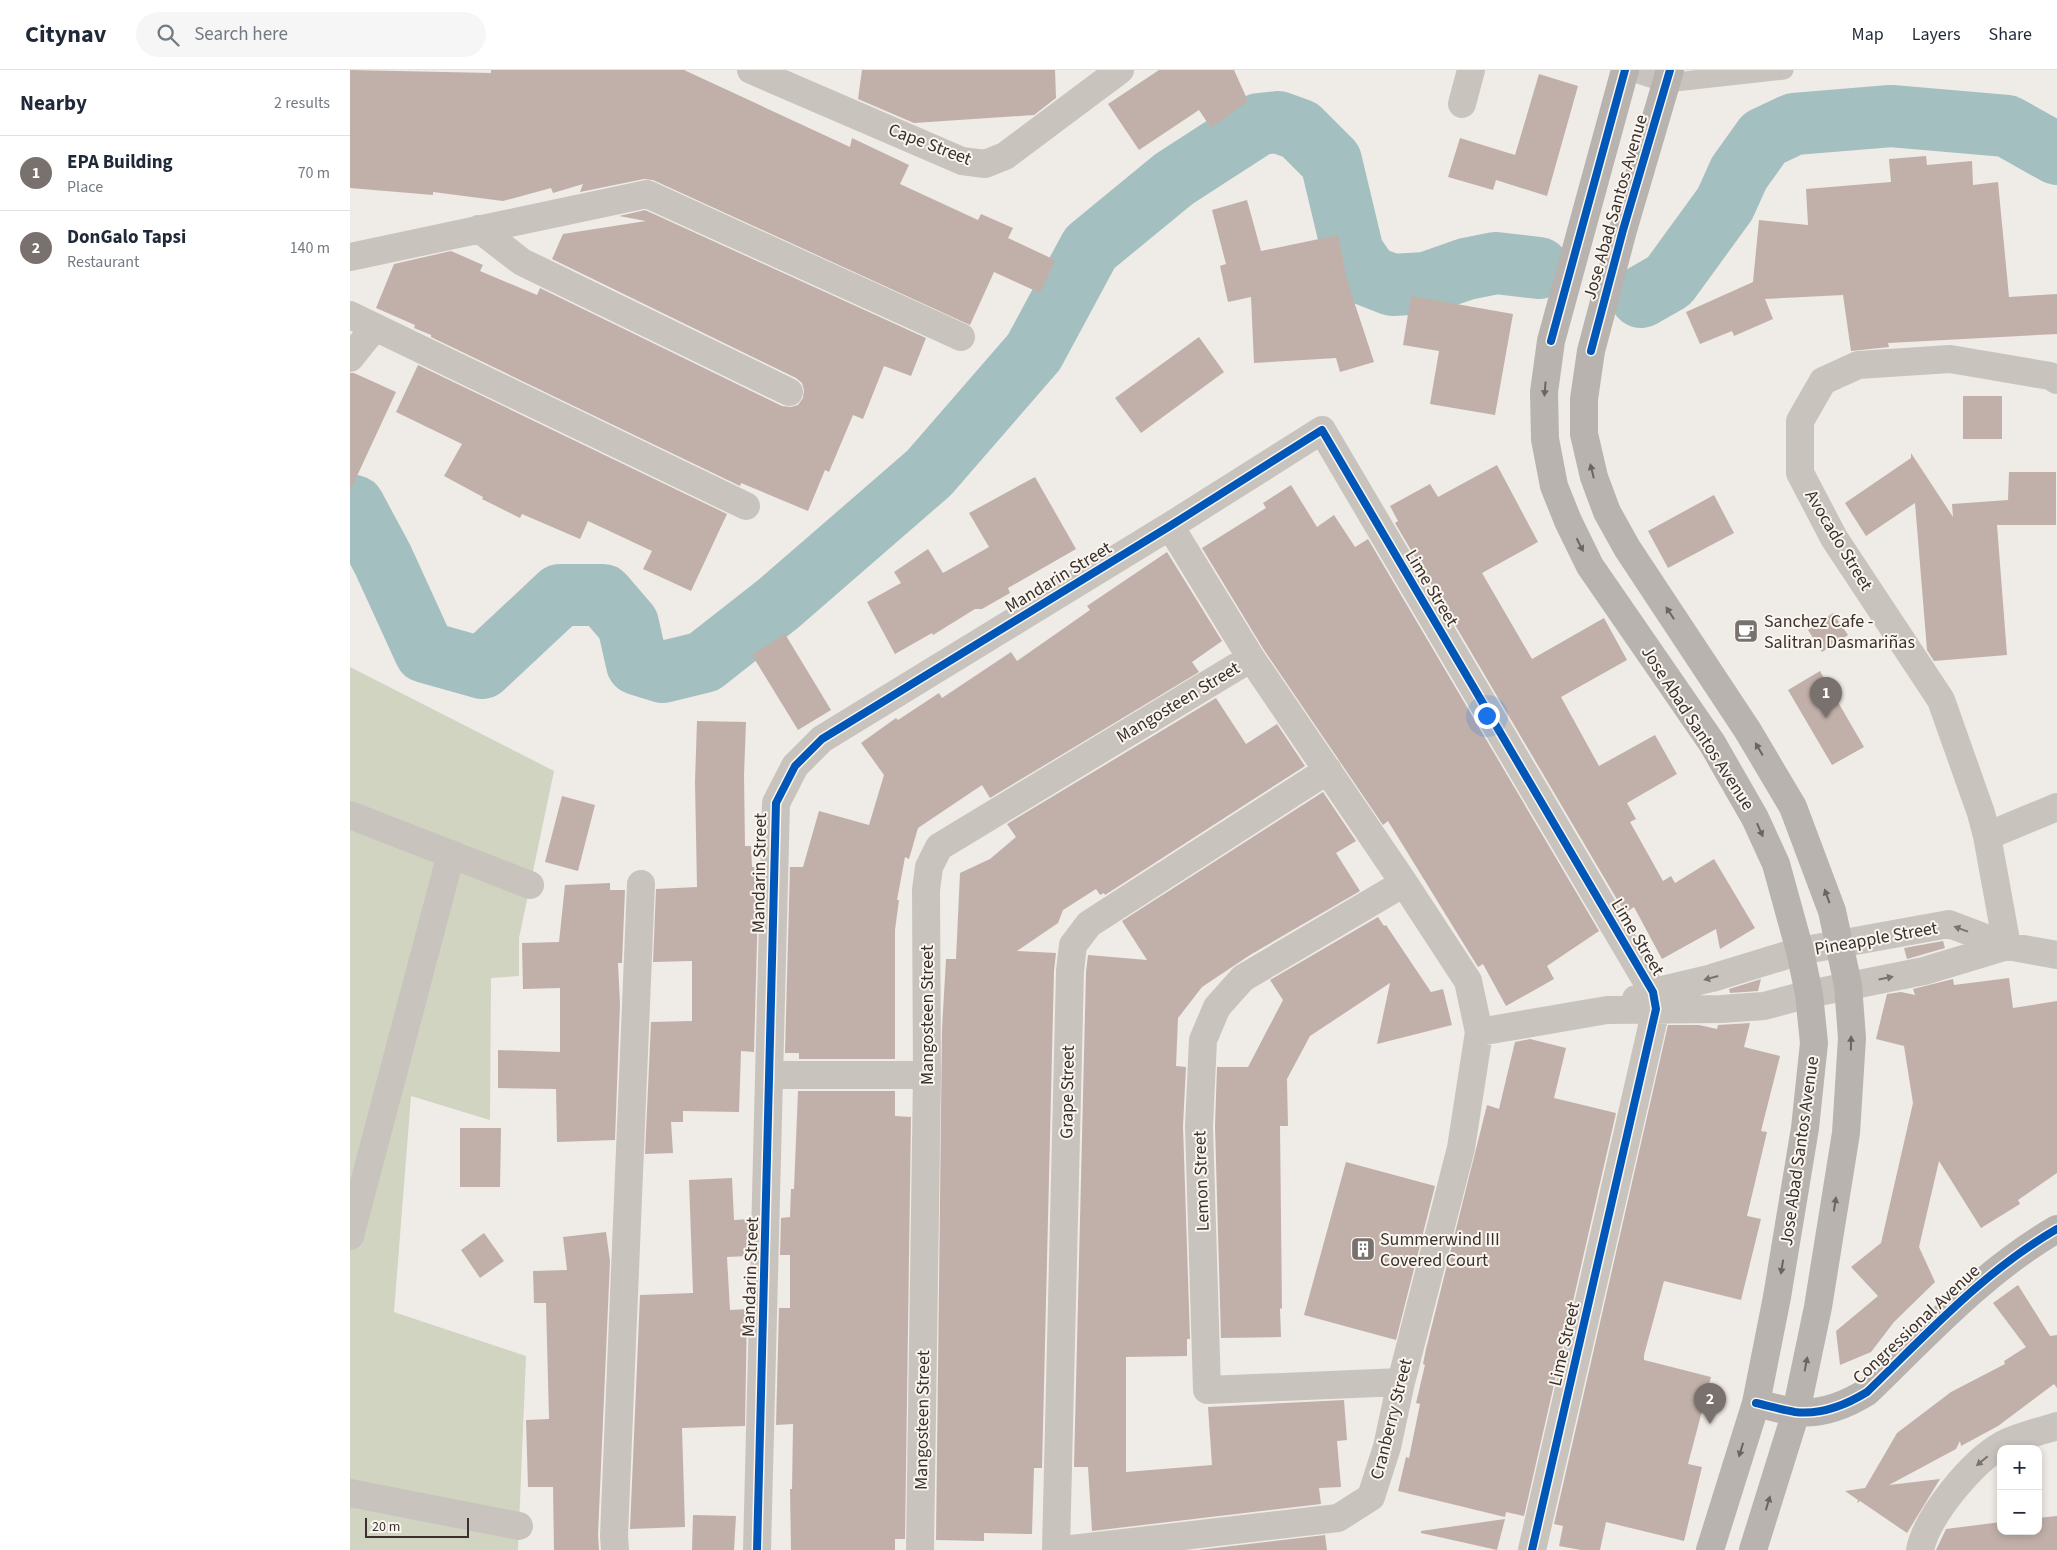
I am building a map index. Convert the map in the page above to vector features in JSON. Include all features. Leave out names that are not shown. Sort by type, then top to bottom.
[{"type":"main road","name":"Jose Abad Santos Avenue","points":[[1625,70],[1551,341],[1544,392],[1545,439],[1554,486],[1568,521],[1590,566],[1712,743],[1755,818],[1776,864],[1800,951],[1809,994],[1814,1043],[1805,1128],[1777,1297],[1756,1404],[1710,1550]]},
{"type":"main road","name":"Jose Abad Santos Avenue","points":[[1668,76],[1623,230],[1591,352],[1584,399],[1584,434],[1594,477],[1607,512],[1627,548],[1748,731],[1793,807],[1830,905],[1848,985],[1852,1038],[1846,1133],[1818,1307],[1796,1412],[1753,1550]]},
{"type":"main road","name":"Congressional Avenue","points":[[1756,1404],[1796,1412],[1828,1409],[1848,1404],[1867,1392],[1975,1288],[2028,1246],[2057,1229]]},
{"type":"street","name":"Cape Street","points":[[751,70],[962,161],[985,164],[1005,156],[1120,70]]},
{"type":"street","points":[[1462,104],[1471,70]]},
{"type":"street","points":[[350,257],[648,194],[962,338]]},
{"type":"street","points":[[479,229],[522,262],[790,392]]},
{"type":"street","points":[[350,315],[746,506]]},
{"type":"street","points":[[350,358],[375,327]]},
{"type":"street","name":"Avocado Street","points":[[2007,946],[1981,813],[1941,700],[1834,538],[1800,473],[1800,421],[1823,381],[1858,365],[1950,359],[2050,376],[2057,380]]},
{"type":"street","name":"Mandarin Street","points":[[757,1550],[776,804],[795,766],[822,739],[1170,526],[1322,430]]},
{"type":"street","name":"Lime Street","points":[[1322,430],[1654,1000],[1532,1550]]},
{"type":"street","points":[[1170,526],[1251,658],[1404,883],[1468,981],[1479,1032],[1654,1000]]},
{"type":"street","name":"Mangosteen Street","points":[[920,1550],[927,1075],[926,890],[929,867],[939,847],[1251,658]]},
{"type":"street","name":"Grape Street","points":[[1056,1550],[1070,972],[1073,945],[1089,924],[1328,770]]},
{"type":"street","points":[[1987,836],[2057,807]]},
{"type":"street","points":[[350,815],[530,886]]},
{"type":"street","points":[[350,1236],[452,854]]},
{"type":"street","name":"Lemon Street","points":[[1401,1382],[1207,1390],[1199,1126],[1203,1040],[1217,1007],[1243,978],[1404,883]]},
{"type":"street","points":[[615,1550],[614,1526],[641,884]]},
{"type":"street","name":"Pineapple Street","points":[[1654,1000],[1712,978],[1800,951],[1949,924],[2007,946],[2057,955]]},
{"type":"street","name":"Pineapple Street","points":[[1654,1000],[1721,1009],[1764,1006],[1848,985],[1924,971],[2007,946]]},
{"type":"street","name":"Cranberry Street","points":[[1063,1550],[1338,1518],[1371,1497],[1387,1447],[1401,1382],[1460,1148],[1479,1032]]},
{"type":"street","points":[[770,1075],[927,1075]]},
{"type":"street","points":[[1920,1550],[1922,1541],[1938,1510],[1969,1472],[2002,1444],[2057,1426]]},
{"type":"street","points":[[350,1493],[519,1526]]},
{"type":"lane","points":[[1625,70],[1668,76],[1784,70]]},
{"type":"green space","points":[[350,667],[554,771],[519,938],[519,976],[491,978],[490,1120],[411,1096],[394,1312],[526,1356],[518,1550],[350,1550]]},
{"type":"building","points":[[350,70],[491,73],[491,70],[684,70],[850,147],[852,138],[909,165],[900,184],[978,220],[981,214],[1013,228],[1008,238],[1055,260],[1040,293],[994,272],[970,325],[653,180],[644,179],[580,192],[583,184],[553,193],[551,188],[503,201],[433,192],[433,195],[350,188]]},
{"type":"building","points":[[862,70],[1055,70],[1056,98],[1034,115],[914,123],[858,99]]},
{"type":"building","points":[[1159,70],[1234,70],[1248,101],[1211,128],[1199,110],[1139,150],[1108,104]]},
{"type":"building","points":[[1539,74],[1578,86],[1547,196],[1496,180],[1493,190],[1448,177],[1460,138],[1515,155]]},
{"type":"building","points":[[1926,156],[1927,165],[1972,161],[1973,185],[1998,182],[2009,297],[2057,294],[2057,334],[1888,343],[1889,347],[1851,351],[1843,295],[1765,299],[1773,319],[1734,336],[1732,331],[1700,344],[1686,312],[1753,282],[1759,220],[1808,225],[1806,189],[1891,182],[1889,159]]},
{"type":"building","points":[[1247,200],[1261,251],[1338,235],[1347,280],[1374,362],[1340,372],[1336,358],[1254,363],[1251,297],[1228,302],[1220,266],[1226,264],[1212,210]]},
{"type":"building","points":[[645,210],[926,338],[911,376],[884,366],[863,419],[853,415],[829,472],[825,470],[808,511],[741,483],[740,486],[431,337],[431,335],[414,328],[415,325],[376,308],[394,264],[451,251],[483,265],[480,271],[537,295],[540,288],[782,406],[791,407],[798,405],[803,398],[804,390],[802,383],[796,378],[552,259],[563,234],[646,221],[619,216]]},
{"type":"building","points":[[1411,296],[1513,314],[1495,415],[1430,404],[1439,351],[1403,345]]},
{"type":"building","points":[[1199,337],[1224,372],[1141,433],[1115,398]]},
{"type":"building","points":[[418,365],[727,514],[691,591],[643,569],[652,551],[588,521],[580,539],[522,514],[520,518],[482,499],[483,497],[444,476],[462,444],[396,412]]},
{"type":"building","points":[[350,373],[354,373],[396,392],[350,491]]},
{"type":"building","points":[[1963,396],[2002,396],[2002,439],[1963,439]]},
{"type":"building","points":[[1911,453],[1953,517],[1952,504],[2008,500],[2009,472],[2056,472],[2056,525],[1997,525],[2007,655],[1934,661],[1927,650],[1915,503],[1866,536],[1845,503],[1911,458]]},
{"type":"building","points":[[1497,465],[1538,542],[1482,573],[1532,659],[1604,618],[1627,660],[1561,697],[1599,766],[1655,735],[1677,774],[1627,803],[1636,819],[1630,822],[1663,881],[1671,876],[1675,883],[1714,859],[1755,928],[1720,949],[1716,929],[1662,959],[1634,907],[1625,913],[1395,523],[1398,521],[1390,506],[1430,484],[1438,497]]},
{"type":"building","points":[[1035,477],[1076,549],[1008,588],[1010,593],[982,609],[975,609],[933,635],[932,633],[895,654],[867,602],[901,583],[894,572],[928,549],[943,573],[989,547],[969,513]]},
{"type":"building","points":[[1291,485],[1317,527],[1334,515],[1355,547],[1368,539],[1599,931],[1547,966],[1554,979],[1506,1006],[1483,964],[1478,967],[1388,821],[1383,825],[1264,650],[1202,548],[1266,508],[1263,503]]},
{"type":"building","points":[[1714,495],[1734,533],[1668,568],[1648,531]]},
{"type":"building","points":[[1167,552],[1222,641],[1192,662],[1199,672],[990,798],[982,785],[918,828],[909,859],[905,857],[897,900],[899,900],[895,930],[895,1059],[799,1059],[799,1053],[785,1053],[790,867],[803,867],[819,811],[869,825],[884,775],[861,743],[896,718],[898,720],[939,693],[942,698],[1011,652],[1017,661],[1090,610],[1087,606]]},
{"type":"building","points":[[1833,613],[1848,635],[1822,652],[1808,630]]},
{"type":"building","points":[[785,634],[831,710],[798,730],[752,655]]},
{"type":"building","points":[[1820,671],[1864,747],[1832,765],[1788,690]]},
{"type":"building","points":[[1216,698],[1246,744],[1277,724],[1305,766],[1105,895],[1104,893],[1100,895],[1096,889],[1063,910],[1058,923],[1017,951],[1056,953],[1054,971],[1042,1468],[1034,1468],[1032,1534],[984,1533],[984,1541],[936,1540],[942,1029],[946,959],[956,959],[960,873],[990,859],[1016,837],[1007,824]]},
{"type":"building","points":[[697,721],[746,722],[744,775],[745,846],[751,846],[752,867],[759,867],[754,1052],[741,1051],[739,1112],[683,1111],[683,1122],[671,1122],[673,1153],[645,1154],[651,1022],[692,1021],[692,961],[653,962],[656,889],[697,887],[695,782]]},
{"type":"building","points":[[1323,792],[1356,841],[1336,853],[1360,891],[1250,955],[1202,987],[1178,1018],[1176,1066],[1186,1067],[1183,1126],[1190,1339],[1187,1339],[1187,1356],[1126,1357],[1126,1472],[1212,1465],[1208,1407],[1344,1400],[1347,1440],[1337,1441],[1341,1487],[1319,1488],[1321,1504],[1092,1531],[1088,1467],[1074,1467],[1086,972],[1088,955],[1147,960],[1122,921]]},
{"type":"building","points":[[562,796],[595,805],[578,871],[545,862]]},
{"type":"building","points":[[610,883],[610,890],[625,890],[622,963],[618,963],[620,1004],[615,1140],[557,1142],[556,1089],[498,1088],[498,1050],[560,1052],[560,988],[523,989],[522,943],[559,942],[565,885]]},
{"type":"building","points":[[1378,917],[1384,926],[1386,925],[1431,992],[1443,989],[1452,1025],[1377,1044],[1390,983],[1310,1036],[1287,1079],[1288,1126],[1280,1126],[1281,1337],[1221,1338],[1215,1126],[1217,1067],[1248,1067],[1283,1000],[1270,980]]},
{"type":"building","points":[[1943,941],[1945,948],[1907,959],[1904,948]]},
{"type":"building","points":[[2009,978],[2013,1008],[2057,1001],[2057,1173],[2018,1200],[2020,1204],[1981,1228],[1939,1161],[1919,1247],[1935,1282],[1894,1322],[1871,1352],[1840,1365],[1836,1331],[1878,1296],[1851,1267],[1881,1243],[1913,1103],[1904,1046],[1876,1039],[1887,994],[1901,992],[1915,995],[1913,989],[1953,979],[1954,985]]},
{"type":"building","points":[[1761,979],[1758,991],[1730,993],[1729,989]]},
{"type":"building","points":[[1750,1023],[1744,1047],[1780,1056],[1761,1131],[1767,1132],[1747,1216],[1761,1219],[1741,1300],[1664,1281],[1644,1355],[1644,1360],[1711,1377],[1688,1464],[1702,1467],[1684,1541],[1606,1522],[1600,1550],[1581,1550],[1559,1546],[1563,1526],[1554,1524],[1668,1025],[1699,1025],[1717,1029],[1718,1025]]},
{"type":"building","points":[[1530,1039],[1566,1048],[1554,1098],[1616,1113],[1524,1516],[1506,1512],[1505,1517],[1398,1491],[1406,1457],[1409,1458],[1420,1404],[1416,1403],[1425,1365],[1423,1364],[1426,1349],[1487,1105],[1499,1109],[1515,1042]]},
{"type":"building","points":[[798,1091],[895,1091],[895,1116],[911,1117],[905,1539],[895,1539],[895,1550],[791,1550],[790,1489],[792,1489],[793,1424],[776,1425],[779,1308],[790,1308],[790,1255],[780,1255],[781,1218],[790,1217],[791,1189],[794,1189]]},
{"type":"building","points":[[460,1128],[501,1128],[500,1187],[460,1187]]},
{"type":"building","name":"Summerwind III Covered Court","points":[[1346,1162],[1435,1186],[1396,1340],[1304,1315]]},
{"type":"building","points":[[732,1178],[734,1220],[750,1219],[749,1256],[727,1257],[730,1310],[747,1309],[745,1426],[682,1428],[685,1527],[630,1529],[640,1295],[693,1293],[689,1180]]},
{"type":"building","points":[[606,1232],[610,1261],[598,1535],[599,1550],[554,1550],[553,1487],[528,1487],[526,1420],[549,1419],[546,1303],[534,1303],[533,1271],[567,1270],[563,1237]]},
{"type":"building","points":[[484,1233],[504,1261],[480,1278],[461,1250]]},
{"type":"building","points":[[2018,1285],[2050,1336],[2057,1335],[2057,1388],[2054,1384],[1998,1426],[1961,1446],[1960,1441],[1956,1449],[1889,1485],[1940,1479],[1907,1533],[1860,1501],[1857,1503],[1858,1500],[1845,1491],[1865,1488],[1897,1433],[1951,1392],[2005,1364],[2004,1361],[2026,1347],[1993,1303]]},
{"type":"building","points":[[693,1515],[736,1516],[734,1550],[692,1550]]},
{"type":"building","points":[[2057,1516],[2057,1550],[1936,1550],[1946,1529],[1997,1523],[1997,1535],[2042,1535],[2042,1518]]},
{"type":"building","points":[[1505,1519],[1497,1550],[1421,1533],[1421,1531]]},
{"type":"building","points":[[1325,1535],[1327,1550],[1198,1550]]},
{"type":"waterway","points":[[1641,297],[1669,281],[1725,204],[1739,173],[1764,138],[1794,124],[1891,116],[2007,126],[2057,154]]},
{"type":"waterway","points":[[350,505],[354,506],[383,560],[425,652],[482,668],[560,595],[603,595],[628,624],[637,664],[663,672],[704,662],[778,604],[929,473],[1034,352],[1090,248],[1174,179],[1259,124],[1278,122],[1300,130],[1331,161],[1353,253],[1369,276],[1392,285],[1426,283],[1466,269],[1496,263],[1539,268]]},
{"type":"cycle path","points":[[1551,341],[1625,70]]},
{"type":"cycle path","points":[[1591,351],[1623,230],[1670,70]]},
{"type":"cycle path","points":[[757,1550],[776,803],[795,766],[822,739],[1170,526],[1322,430],[1653,992],[1656,1009],[1532,1550]]},
{"type":"cycle path","points":[[1756,1403],[1804,1413],[1832,1408],[1859,1397],[1867,1392],[1957,1304],[2005,1264],[2057,1229]]},
{"type":"place","name":"Sanchez Cafe - Salitran Dasmariñas","points":[[1746,631]]},
{"type":"place","name":"EPA Building","points":[[1826,718]]},
{"type":"place","name":"Summerwind III Covered Court","points":[[1363,1249]]},
{"type":"place","name":"DonGalo Tapsi","points":[[1710,1424]]}]
